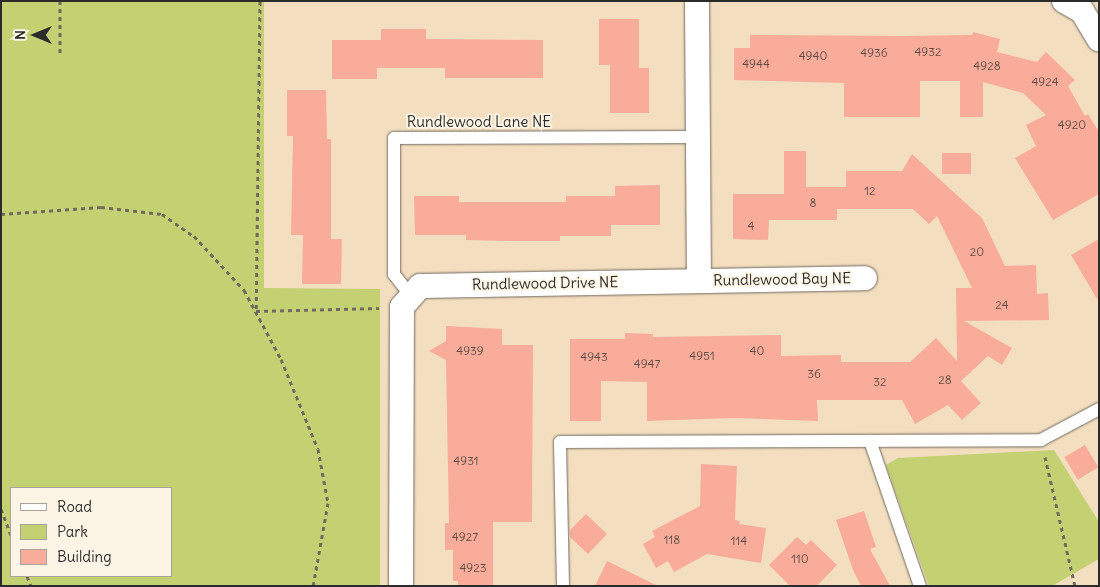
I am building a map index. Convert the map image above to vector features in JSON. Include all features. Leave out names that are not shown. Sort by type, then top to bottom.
[{"type":"street","points":[[697,1],[699,280]]},
{"type":"street","points":[[1064,1],[1082,11],[1099,39]]},
{"type":"street","name":"Rundlewood Bay NE","points":[[699,280],[865,278]]},
{"type":"street","name":"Rundlewood Drive NE","points":[[406,302],[420,286],[699,280]]},
{"type":"street","points":[[401,586],[406,302]]},
{"type":"lane","name":"Rundlewood Lane NE","points":[[406,302],[394,274],[394,138],[697,137]]},
{"type":"lane","points":[[563,586],[560,442],[1041,440],[1099,408]]},
{"type":"lane","points":[[870,440],[920,586]]},
{"type":"path","points":[[60,1],[60,56]]},
{"type":"path","points":[[256,311],[260,1]]},
{"type":"path","points":[[1,214],[101,207],[162,214],[194,236],[244,290],[282,359],[318,448],[328,502],[313,586]]},
{"type":"path","points":[[256,311],[406,302]]},
{"type":"path","points":[[1041,440],[1075,586]]},
{"type":"path","points":[[1,509],[10,532]]},
{"type":"green space","points":[[1,1],[264,1],[264,288],[380,289],[380,586],[1,586]]},
{"type":"green space","points":[[1054,450],[1099,522],[1099,559],[1052,586],[929,586],[886,465],[898,458]]},
{"type":"building","points":[[599,19],[639,19],[639,68],[649,68],[649,113],[610,113],[610,65],[599,65]]},
{"type":"building","points":[[381,29],[426,29],[426,39],[543,40],[543,78],[445,78],[445,68],[377,68],[377,79],[332,79],[332,40],[381,40]]},
{"type":"building","points":[[973,32],[1000,39],[997,52],[1037,62],[1046,52],[1075,80],[1068,86],[1085,116],[1088,114],[1099,132],[1099,194],[1053,220],[1015,158],[1036,146],[1026,125],[1046,115],[1023,93],[983,82],[983,117],[960,117],[960,81],[920,81],[920,117],[844,117],[844,83],[734,80],[734,48],[750,48],[750,35],[905,36],[972,35]]},
{"type":"building","points":[[287,90],[326,90],[327,139],[331,139],[331,239],[342,239],[341,284],[302,284],[303,235],[291,235],[293,136],[287,136]]},
{"type":"building","points":[[784,151],[806,151],[806,187],[846,187],[846,171],[902,171],[912,154],[982,218],[1005,266],[1036,265],[1037,294],[1048,293],[1049,320],[964,321],[1012,348],[1002,365],[988,356],[961,381],[981,403],[962,420],[948,405],[915,424],[902,400],[817,400],[818,421],[733,418],[647,421],[647,382],[601,381],[601,421],[570,421],[570,339],[625,339],[625,333],[653,334],[653,337],[781,335],[781,356],[841,355],[841,362],[910,362],[936,338],[957,361],[956,288],[972,288],[937,216],[929,224],[913,209],[837,209],[837,220],[769,220],[768,240],[733,239],[733,194],[784,194]]},
{"type":"building","points":[[942,153],[971,153],[971,174],[942,174]]},
{"type":"building","points":[[660,185],[660,225],[611,225],[611,236],[560,236],[560,241],[511,241],[466,240],[466,235],[415,235],[414,196],[459,196],[459,202],[566,202],[566,196],[615,196],[615,186]]},
{"type":"building","points":[[1099,239],[1099,302],[1071,255]]},
{"type":"building","points":[[446,326],[502,329],[502,345],[533,345],[532,522],[493,522],[493,586],[458,586],[458,581],[453,581],[453,550],[445,550],[445,523],[449,523],[446,360],[429,351],[446,341]]},
{"type":"building","points":[[1085,445],[1098,467],[1078,480],[1064,457]]},
{"type":"building","points":[[701,464],[737,466],[735,520],[740,521],[739,524],[766,528],[761,563],[707,554],[674,572],[668,561],[656,568],[643,544],[655,537],[652,531],[700,506]]},
{"type":"building","points":[[864,511],[876,547],[870,549],[890,586],[861,586],[853,570],[836,520]]},
{"type":"building","points":[[586,514],[607,534],[588,554],[570,537],[570,530]]},
{"type":"building","points":[[797,537],[806,545],[811,540],[837,565],[817,586],[790,586],[769,565]]},
{"type":"building","points":[[607,561],[658,586],[595,586]]}]
